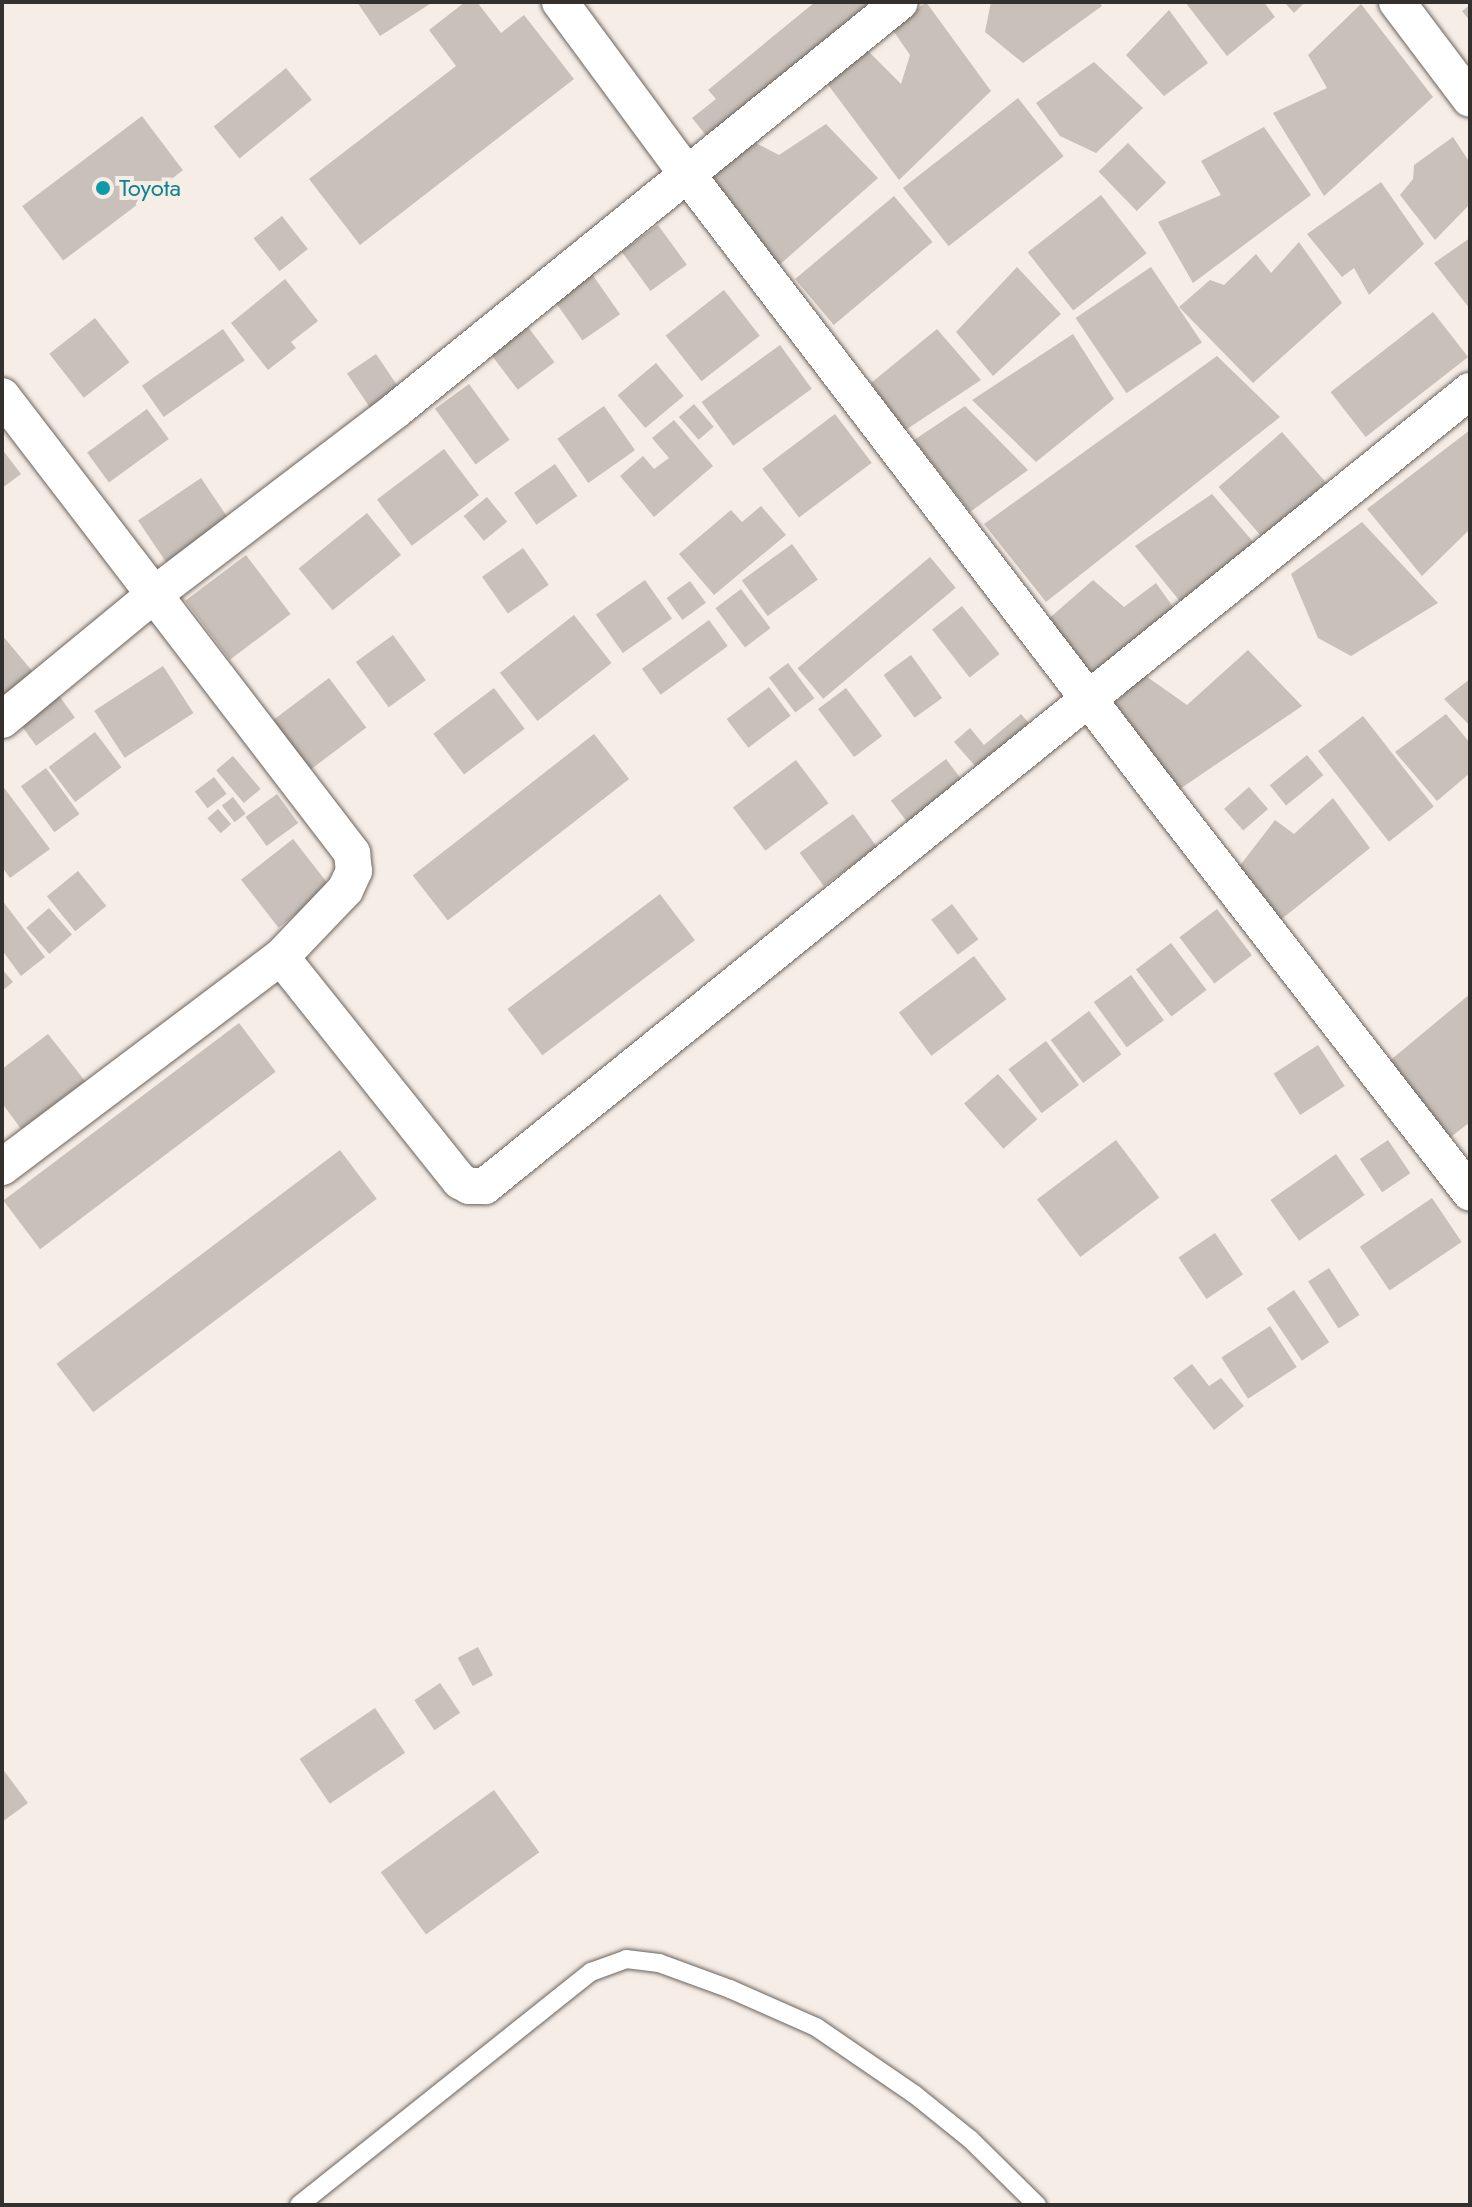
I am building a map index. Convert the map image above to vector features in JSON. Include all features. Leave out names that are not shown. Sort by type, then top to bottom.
[{"type":"street","points":[[560,2],[687,174],[1470,1193]]},
{"type":"street","points":[[2,720],[156,593],[396,410],[900,2]]},
{"type":"street","points":[[1397,2],[1470,99]]},
{"type":"street","points":[[281,957],[460,1181],[469,1186],[485,1186],[1470,391]]},
{"type":"street","points":[[2,396],[156,593],[352,853],[354,871],[345,890],[281,957],[2,1167]]},
{"type":"lane","points":[[299,2205],[591,1972],[626,1959],[659,1963],[816,2027],[914,2094],[971,2140],[1037,2205]]},
{"type":"building","points":[[357,2],[433,2],[380,36]]},
{"type":"building","points":[[465,2],[477,2],[501,33],[524,15],[574,79],[360,245],[309,179],[456,66],[429,30]]},
{"type":"building","points":[[815,2],[867,2],[871,7],[709,139],[692,118],[716,99],[708,90]]},
{"type":"building","points":[[926,2],[991,91],[899,180],[826,82],[864,47],[901,84],[910,55],[892,29]]},
{"type":"building","points":[[991,2],[1099,2],[1102,6],[1023,63],[985,32]]},
{"type":"building","points":[[1185,2],[1264,2],[1275,17],[1227,56]]},
{"type":"building","points":[[1284,2],[1305,2],[1294,13]]},
{"type":"building","points":[[1361,4],[1433,97],[1324,196],[1273,113],[1327,88],[1308,55]]},
{"type":"building","points":[[1470,5],[1470,21],[1462,11]]},
{"type":"building","points":[[1169,10],[1208,63],[1164,96],[1126,55]]},
{"type":"building","points":[[1094,62],[1143,108],[1096,153],[1060,136],[1036,103]]},
{"type":"building","points":[[286,68],[312,100],[240,158],[214,127]]},
{"type":"building","points":[[1018,98],[1064,156],[949,246],[903,188]]},
{"type":"building","name":"Toyota","points":[[142,116],[183,170],[63,261],[22,206]]},
{"type":"building","points":[[826,124],[878,178],[777,267],[704,174],[746,138],[779,155]]},
{"type":"building","points":[[1264,127],[1311,195],[1193,283],[1158,222],[1221,195],[1201,161]]},
{"type":"building","points":[[1453,137],[1470,163],[1470,204],[1435,240],[1400,195],[1413,179],[1414,165]]},
{"type":"building","points":[[1128,143],[1166,183],[1137,211],[1099,171]]},
{"type":"building","points":[[1381,182],[1424,244],[1369,295],[1354,268],[1342,277],[1307,234]]},
{"type":"building","points":[[1101,195],[1147,253],[1073,311],[1028,252]]},
{"type":"building","points":[[894,196],[933,242],[834,325],[795,279]]},
{"type":"building","points":[[282,216],[308,249],[279,271],[254,238]]},
{"type":"building","points":[[658,225],[687,265],[650,291],[622,251]]},
{"type":"building","points":[[1470,238],[1470,309],[1434,263]]},
{"type":"building","points":[[1299,242],[1342,303],[1253,383],[1179,307],[1210,280],[1224,285],[1256,254],[1271,273]]},
{"type":"building","points":[[1017,267],[1061,314],[993,376],[956,332]]},
{"type":"building","points":[[1151,267],[1202,342],[1126,393],[1076,318]]},
{"type":"building","points":[[592,274],[620,314],[582,341],[554,300]]},
{"type":"building","points":[[285,279],[318,321],[291,342],[296,348],[268,370],[231,323]]},
{"type":"building","points":[[724,290],[760,336],[701,381],[666,336]]},
{"type":"building","points":[[1433,312],[1468,357],[1366,437],[1331,392]]},
{"type":"building","points":[[95,318],[129,362],[84,398],[49,354]]},
{"type":"building","points":[[525,323],[554,362],[518,390],[488,351]]},
{"type":"building","points":[[223,329],[245,360],[164,417],[142,386]]},
{"type":"building","points":[[937,329],[981,380],[904,431],[871,383]]},
{"type":"building","points":[[1073,334],[1114,399],[1036,462],[972,400]]},
{"type":"building","points":[[780,345],[812,389],[733,446],[702,402]]},
{"type":"building","points":[[376,354],[404,395],[375,415],[347,374]]},
{"type":"building","points":[[1217,356],[1280,417],[1046,602],[984,524]]},
{"type":"building","points":[[656,363],[684,396],[645,428],[618,395]]},
{"type":"building","points":[[469,384],[510,440],[476,465],[435,409]]},
{"type":"building","points":[[694,404],[714,427],[699,440],[679,417]]},
{"type":"building","points":[[604,406],[635,450],[588,483],[557,439]]},
{"type":"building","points":[[965,406],[1028,470],[970,512],[914,440]]},
{"type":"building","points":[[147,409],[169,439],[109,482],[87,452]]},
{"type":"building","points":[[835,414],[872,463],[799,517],[762,469]]},
{"type":"building","points":[[674,420],[713,466],[654,517],[620,476],[643,456],[654,469],[669,458],[652,438]]},
{"type":"building","points":[[1470,430],[1470,533],[1468,531],[1422,576],[1367,509]]},
{"type":"building","points":[[1282,432],[1329,486],[1266,541],[1219,487]]},
{"type":"building","points":[[2,449],[21,474],[2,488]]},
{"type":"building","points":[[444,449],[479,495],[412,546],[377,500]]},
{"type":"building","points":[[555,464],[577,496],[536,525],[514,493]]},
{"type":"building","points":[[201,478],[233,525],[170,568],[138,520]]},
{"type":"building","points":[[1212,494],[1255,544],[1187,610],[1135,546]]},
{"type":"building","points":[[487,497],[507,522],[484,541],[464,516]]},
{"type":"building","points":[[761,506],[786,535],[714,595],[679,554],[731,510],[742,522]]},
{"type":"building","points":[[367,513],[401,555],[333,610],[299,568]]},
{"type":"building","points":[[1362,522],[1438,603],[1351,656],[1318,638],[1291,574]]},
{"type":"building","points":[[792,544],[818,580],[768,616],[742,580]]},
{"type":"building","points":[[523,548],[549,585],[508,614],[482,577]]},
{"type":"building","points":[[246,555],[291,614],[230,660],[185,601]]},
{"type":"building","points":[[930,557],[956,588],[823,699],[797,668]]},
{"type":"building","points":[[645,580],[672,619],[623,653],[596,614]]},
{"type":"building","points":[[1093,580],[1124,607],[1156,583],[1178,614],[1093,686],[1045,622]]},
{"type":"building","points":[[690,581],[706,603],[682,620],[667,598]]},
{"type":"building","points":[[741,589],[770,628],[745,647],[715,608]]},
{"type":"building","points":[[962,606],[1000,654],[970,677],[932,629]]},
{"type":"building","points":[[574,615],[612,663],[537,721],[500,673]]},
{"type":"building","points":[[709,620],[728,646],[661,695],[642,669]]},
{"type":"building","points":[[2,635],[33,672],[2,697]]},
{"type":"building","points":[[393,635],[426,680],[389,707],[356,662]]},
{"type":"building","points":[[1248,650],[1302,706],[1174,793],[1111,708],[1143,674],[1187,705]]},
{"type":"building","points":[[911,655],[942,698],[915,718],[883,675]]},
{"type":"building","points":[[788,663],[814,698],[795,713],[769,677]]},
{"type":"building","points":[[163,666],[193,713],[125,758],[94,711]]},
{"type":"building","points":[[329,678],[366,728],[310,770],[272,721]]},
{"type":"building","points":[[1470,679],[1470,726],[1444,699]]},
{"type":"building","points":[[52,686],[75,718],[36,746],[13,714]]},
{"type":"building","points":[[769,687],[791,716],[748,748],[727,719]]},
{"type":"building","points":[[494,688],[525,729],[464,774],[433,734]]},
{"type":"building","points":[[846,688],[882,736],[854,757],[818,709]]},
{"type":"building","points":[[1021,714],[1034,729],[992,765],[987,758],[976,767],[954,742],[970,728],[984,745]]},
{"type":"building","points":[[1446,714],[1470,743],[1470,773],[1437,801],[1395,752]]},
{"type":"building","points":[[1363,716],[1434,807],[1389,842],[1318,751]]},
{"type":"building","points":[[95,732],[121,767],[75,802],[49,767]]},
{"type":"building","points":[[594,734],[629,779],[448,921],[413,876]]},
{"type":"building","points":[[1307,755],[1323,775],[1286,805],[1270,785]]},
{"type":"building","points":[[233,756],[261,789],[244,803],[216,770]]},
{"type":"building","points":[[946,759],[968,788],[913,829],[891,801]]},
{"type":"building","points":[[796,760],[828,803],[765,851],[733,808]]},
{"type":"building","points":[[46,768],[80,814],[54,832],[21,786]]},
{"type":"building","points":[[214,777],[227,794],[207,808],[195,791]]},
{"type":"building","points":[[2,785],[50,849],[10,878],[2,867]]},
{"type":"building","points":[[1249,787],[1268,809],[1243,831],[1224,809]]},
{"type":"building","points":[[277,794],[298,823],[267,846],[245,817]]},
{"type":"building","points":[[233,797],[246,814],[234,822],[222,805]]},
{"type":"building","points":[[1333,798],[1370,848],[1278,922],[1235,872],[1275,820],[1294,834]]},
{"type":"building","points":[[218,809],[231,824],[221,833],[207,818]]},
{"type":"building","points":[[853,814],[877,847],[824,886],[800,853]]},
{"type":"building","points":[[293,839],[331,887],[279,928],[241,880]]},
{"type":"building","points":[[78,871],[106,906],[75,931],[47,896]]},
{"type":"building","points":[[660,894],[695,940],[542,1055],[507,1009]]},
{"type":"building","points":[[2,900],[45,957],[21,976],[2,950]]},
{"type":"building","points":[[952,904],[978,939],[958,955],[931,920]]},
{"type":"building","points":[[49,908],[72,934],[49,954],[26,928]]},
{"type":"building","points":[[1217,909],[1252,955],[1214,984],[1179,937]]},
{"type":"building","points":[[1171,943],[1207,990],[1171,1017],[1136,969]]},
{"type":"building","points":[[974,956],[1006,999],[931,1056],[899,1013]]},
{"type":"building","points":[[2,969],[13,982],[2,991]]},
{"type":"building","points":[[1131,975],[1164,1020],[1127,1047],[1094,1002]]},
{"type":"building","points":[[1470,994],[1470,1122],[1443,1143],[1381,1068]]},
{"type":"building","points":[[1089,1011],[1121,1054],[1083,1083],[1051,1040]]},
{"type":"building","points":[[239,1023],[276,1072],[40,1249],[3,1201]]},
{"type":"building","points":[[48,1034],[85,1081],[21,1129],[2,1103],[2,1069]]},
{"type":"building","points":[[1046,1041],[1079,1085],[1042,1113],[1008,1069]]},
{"type":"building","points":[[1318,1045],[1345,1086],[1300,1115],[1274,1074]]},
{"type":"building","points":[[998,1074],[1037,1119],[1003,1149],[964,1104]]},
{"type":"building","points":[[1116,1140],[1159,1198],[1080,1257],[1037,1200]]},
{"type":"building","points":[[1388,1140],[1410,1173],[1382,1192],[1360,1159]]},
{"type":"building","points":[[340,1150],[377,1199],[93,1412],[56,1364]]},
{"type":"building","points":[[1336,1154],[1365,1195],[1299,1241],[1270,1200]]},
{"type":"building","points":[[1432,1198],[1462,1242],[1390,1291],[1360,1247]]},
{"type":"building","points":[[1215,1233],[1243,1274],[1206,1299],[1179,1258]]},
{"type":"building","points":[[1329,1268],[1359,1315],[1339,1329],[1308,1282]]},
{"type":"building","points":[[1294,1290],[1329,1342],[1302,1361],[1267,1308]]},
{"type":"building","points":[[1270,1326],[1297,1367],[1248,1399],[1221,1358]]},
{"type":"building","points":[[1192,1364],[1209,1386],[1221,1378],[1244,1406],[1214,1430],[1173,1378]]},
{"type":"building","points":[[478,1647],[493,1675],[473,1686],[458,1658]]},
{"type":"building","points":[[440,1683],[460,1713],[434,1730],[414,1700]]},
{"type":"building","points":[[375,1708],[405,1753],[330,1804],[300,1759]]},
{"type":"building","points":[[2,1768],[28,1803],[2,1822]]},
{"type":"building","points":[[494,1790],[539,1852],[426,1935],[381,1872]]},
{"type":"place","name":"Toyota","points":[[103,188]]}]
